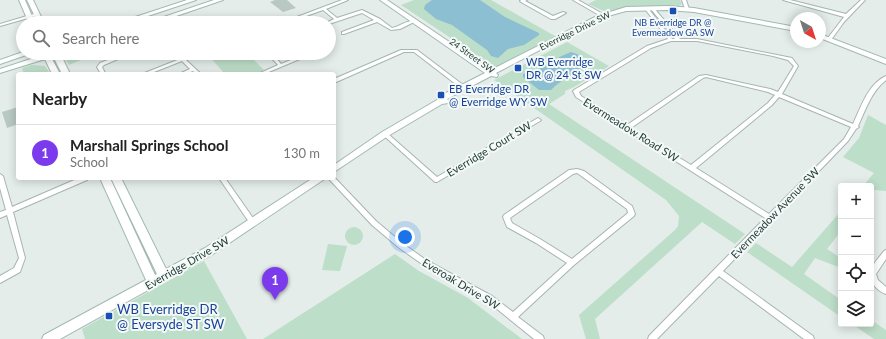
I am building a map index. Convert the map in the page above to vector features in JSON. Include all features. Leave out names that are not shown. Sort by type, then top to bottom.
[{"type":"street","points":[[22,0],[29,16]]},
{"type":"street","points":[[30,0],[37,14]]},
{"type":"street","points":[[142,16],[193,0]]},
{"type":"street","points":[[168,16],[203,0]]},
{"type":"street","points":[[171,16],[220,0]]},
{"type":"street","points":[[302,16],[346,0]]},
{"type":"street","name":"24 Street SW","points":[[382,0],[494,73]]},
{"type":"street","name":"24 Street SW","points":[[391,0],[494,73]]},
{"type":"street","points":[[525,0],[522,1],[553,18],[564,13]]},
{"type":"street","points":[[575,0],[606,17]]},
{"type":"street","points":[[684,0],[687,9]]},
{"type":"street","points":[[787,0],[847,16]]},
{"type":"street","points":[[829,39],[847,16],[863,0]]},
{"type":"street","points":[[323,8],[332,16]]},
{"type":"street","points":[[648,8],[678,39]]},
{"type":"street","points":[[648,8],[671,40]]},
{"type":"street","name":"Everridge Drive SW","points":[[336,168],[385,134],[440,102],[448,101],[465,89],[494,73],[606,17],[648,8],[687,9],[790,28]]},
{"type":"street","points":[[337,20],[362,11],[392,29],[414,21]]},
{"type":"street","points":[[344,33],[378,20]]},
{"type":"street","points":[[0,25],[16,22]]},
{"type":"street","points":[[826,38],[886,62]]},
{"type":"street","name":"Evermeadow Road SW","points":[[692,168],[770,104],[779,94],[796,66],[793,61],[780,56],[701,41],[678,39],[653,44],[576,91],[579,97],[770,218]]},
{"type":"street","points":[[336,80],[403,51],[409,50],[414,51],[465,89]]},
{"type":"street","points":[[0,62],[16,57]]},
{"type":"street","points":[[0,69],[21,60]]},
{"type":"street","points":[[12,67],[31,60]]},
{"type":"street","points":[[50,60],[55,72]]},
{"type":"street","points":[[59,60],[65,72]]},
{"type":"street","points":[[102,72],[99,67],[110,60]]},
{"type":"street","points":[[150,72],[183,60],[196,72]]},
{"type":"street","points":[[275,60],[281,66]]},
{"type":"street","points":[[265,72],[295,60]]},
{"type":"street","points":[[0,69],[41,62],[51,63]]},
{"type":"street","points":[[186,72],[194,69]]},
{"type":"street","points":[[627,128],[703,76],[748,84],[779,94],[856,127]]},
{"type":"street","name":"Evermeadow Avenue SW","points":[[652,339],[846,140],[856,127],[871,92],[886,77]]},
{"type":"street","name":"Everridge Court SW","points":[[385,134],[437,180],[538,120]]},
{"type":"street","points":[[513,317],[572,263],[632,214],[630,208],[582,173],[576,172],[571,172],[506,217],[509,225],[538,241],[572,263]]},
{"type":"street","points":[[0,176],[22,262],[17,270],[0,280]]},
{"type":"street","points":[[0,215],[80,180]]},
{"type":"street","points":[[106,180],[153,282]]},
{"type":"street","points":[[117,180],[164,276]]},
{"type":"street","points":[[223,180],[253,223]]},
{"type":"street","name":"Everridge Drive SW","points":[[48,339],[164,276],[253,223],[317,180]]},
{"type":"street","name":"Everoak Drive SW","points":[[333,180],[374,223],[400,245],[424,262],[489,298],[540,339]]},
{"type":"street","points":[[886,253],[872,272],[873,279],[886,291]]},
{"type":"street","points":[[718,271],[808,338]]},
{"type":"green space","points":[[414,0],[491,0],[555,36],[499,66],[493,66],[401,5]]},
{"type":"green space","points":[[596,0],[680,0],[682,4],[679,6],[632,7],[606,12],[588,4]]},
{"type":"green space","points":[[567,42],[609,66],[565,91],[565,94],[549,104],[745,234],[735,244],[702,222],[595,319],[600,339],[586,339],[579,315],[675,230],[678,226],[679,216],[666,200],[494,80]]},
{"type":"green space","points":[[66,60],[81,60],[69,65]]},
{"type":"green space","points":[[212,60],[254,60],[264,70],[260,72],[223,72]]},
{"type":"green space","points":[[31,65],[45,66],[49,72],[23,72],[22,68]]},
{"type":"green space","points":[[868,115],[886,125],[886,191],[874,191],[874,183],[866,183],[874,173],[843,157],[859,138]]},
{"type":"green space","points":[[838,214],[838,235],[827,249],[838,256],[838,267],[815,258],[804,274],[838,298],[838,315],[747,252],[756,243],[792,267]]},
{"type":"green space","points":[[354,227],[360,230],[363,236],[360,242],[354,245],[348,242],[345,236],[348,230]]},
{"type":"green space","points":[[328,244],[347,246],[340,271],[322,270]]},
{"type":"green space","points":[[395,254],[419,271],[468,298],[522,339],[263,339]]},
{"type":"green space","points":[[204,261],[247,339],[85,339],[82,329]]},
{"type":"green space","points":[[874,322],[886,330],[886,339],[874,339],[856,327],[874,327]]},
{"type":"water","points":[[432,0],[480,0],[505,17],[539,33],[539,35],[524,45],[508,49],[498,58],[491,56],[487,50],[452,25],[436,19],[424,9],[425,5]]},
{"type":"water","points":[[571,52],[577,54],[591,64],[565,79],[551,90],[539,90],[523,77],[523,74],[538,70],[548,62]]},
{"type":"building","points":[[275,0],[287,0],[296,8],[283,12],[270,2]]},
{"type":"building","points":[[16,108],[16,125],[7,128],[2,112]]},
{"type":"place","name":"NB Everridge DR @ Evermeadow GA SW","points":[[673,11]]},
{"type":"place","name":"WB Everridge DR @ 24 St SW","points":[[518,68]]},
{"type":"place","name":"EB Everridge DR @ Everridge WY SW","points":[[441,95]]},
{"type":"place","name":"Marshall Springs School","points":[[275,300]]},
{"type":"place","name":"WB Everridge DR @ Eversyde ST SW","points":[[109,316]]}]
